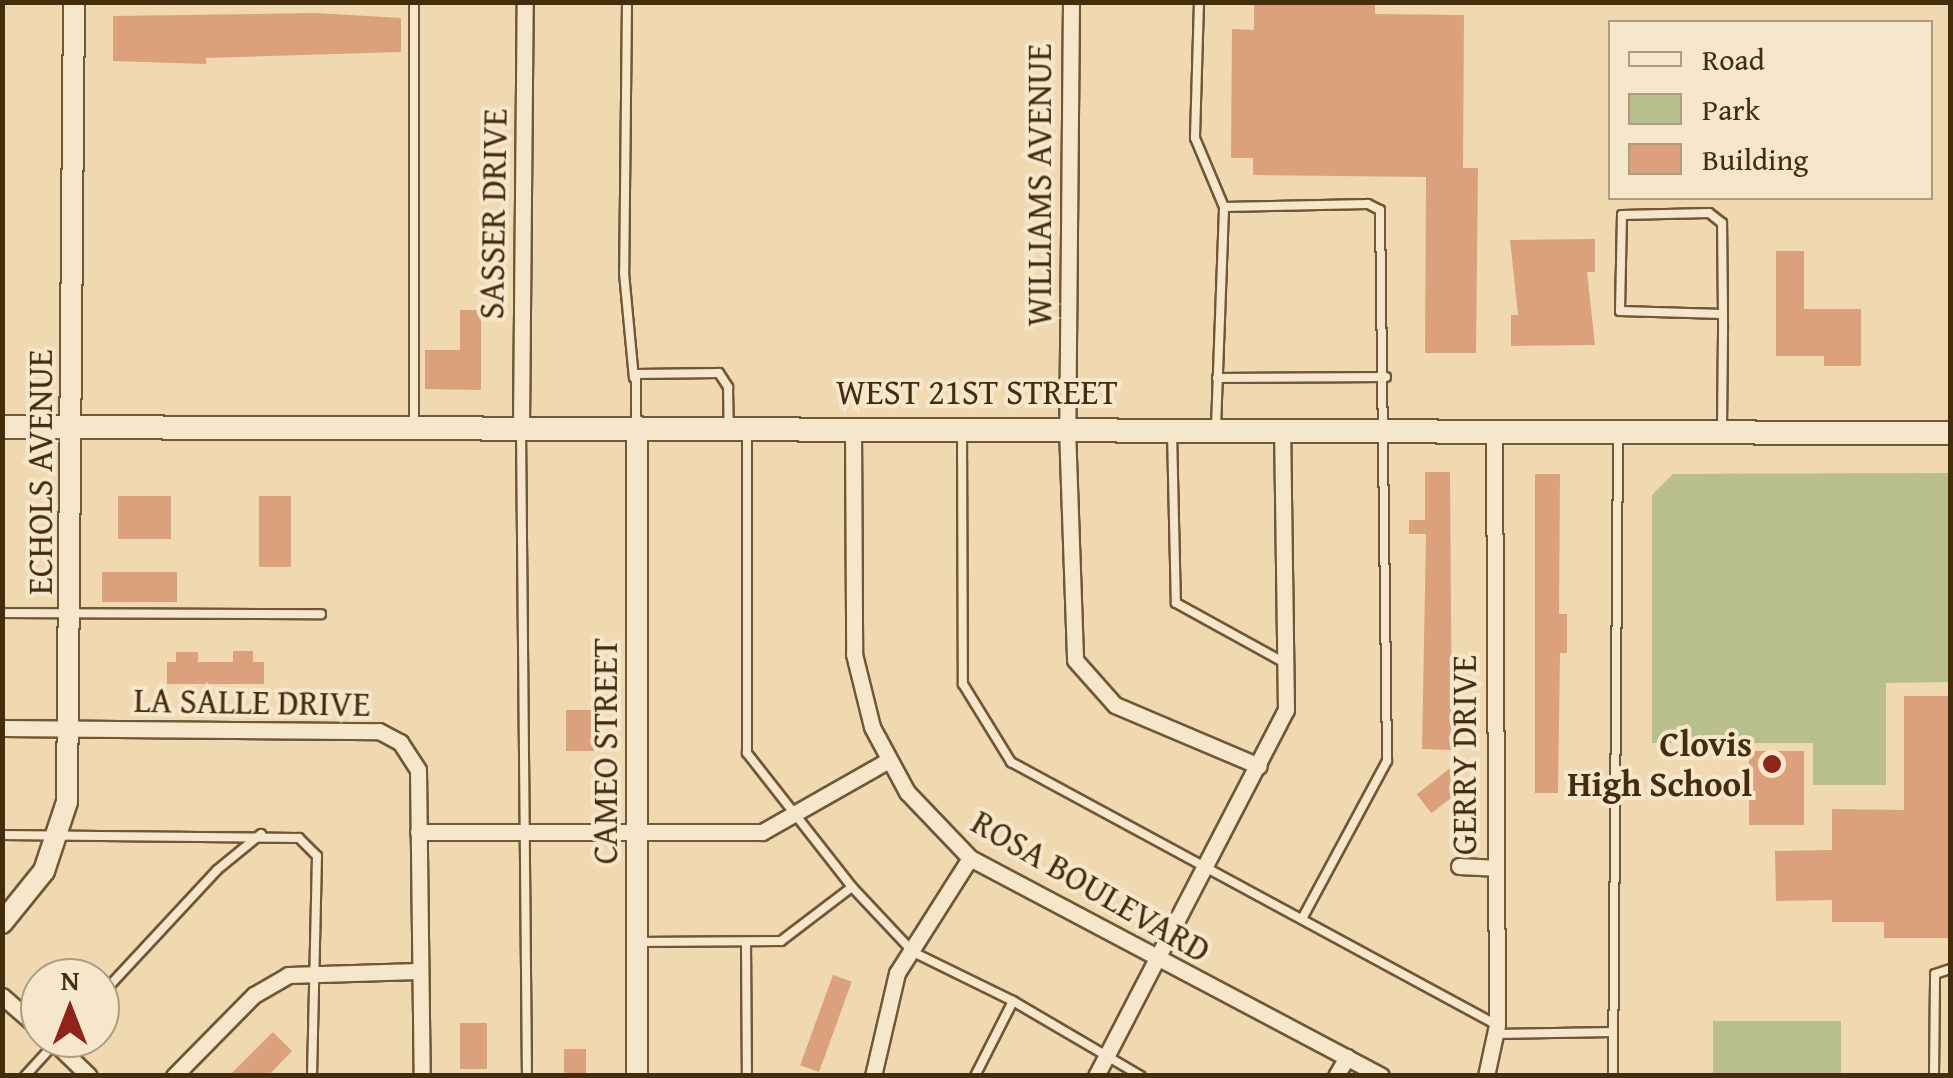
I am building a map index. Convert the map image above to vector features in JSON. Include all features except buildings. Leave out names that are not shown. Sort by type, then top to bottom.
[{"type":"main road","name":"WEST 21ST STREET","points":[[2,427],[1216,427],[1387,428],[1494,434],[1950,433]]},
{"type":"street","name":"ECHOLS AVENUE","points":[[2,923],[44,871],[68,802],[74,2]]},
{"type":"street","name":"SASSER DRIVE","points":[[520,426],[526,2]]},
{"type":"street","name":"WILLIAMS AVENUE","points":[[1070,2],[1067,428],[1075,660],[1115,705],[1259,766]]},
{"type":"street","name":"CAMEO STREET","points":[[637,426],[638,1076]]},
{"type":"street","name":"ROSA BOULEVARD","points":[[853,427],[854,654],[887,761],[936,827],[970,858],[1155,962],[1381,1076]]},
{"type":"street","points":[[1096,1076],[1209,869],[1286,710],[1282,428]]},
{"type":"street","name":"GERRY DRIVE","points":[[1486,1076],[1496,1029],[1494,434]]},
{"type":"street","name":"LA SALLE DRIVE","points":[[2,728],[379,731],[400,742],[418,770],[422,1076]]},
{"type":"street","points":[[418,832],[762,832],[887,761]]},
{"type":"street","points":[[873,1076],[897,973],[970,858]]},
{"type":"street","points":[[1459,866],[1494,868]]},
{"type":"street","points":[[174,1076],[254,995],[288,975],[314,970],[418,971]]},
{"type":"street","points":[[1336,1076],[1347,1057]]},
{"type":"lane","points":[[414,2],[414,428]]},
{"type":"lane","points":[[627,2],[624,272],[637,426]]},
{"type":"lane","points":[[1200,2],[1195,138],[1224,207],[1216,427]]},
{"type":"lane","points":[[1224,207],[1368,204],[1380,210],[1387,428],[1387,761],[1302,920]]},
{"type":"lane","points":[[1722,433],[1723,314],[1718,216],[1622,215],[1620,311],[1723,314]]},
{"type":"lane","points":[[634,378],[644,370],[719,373],[728,387],[738,426],[748,753],[852,887],[913,952],[1014,1000],[1141,1076]]},
{"type":"lane","points":[[1217,378],[1386,378]]},
{"type":"lane","points":[[520,426],[528,1076]]},
{"type":"lane","points":[[1172,427],[1176,603],[1286,664]]},
{"type":"lane","points":[[962,428],[963,684],[1012,762],[1496,1029],[1613,1032]]},
{"type":"lane","points":[[1612,1076],[1618,432]]},
{"type":"lane","points":[[2,613],[321,614]]},
{"type":"lane","points":[[120,974],[217,870],[261,834]]},
{"type":"lane","points":[[2,835],[261,834],[299,838],[317,856],[312,1076]]},
{"type":"lane","points":[[637,942],[781,941],[852,887]]},
{"type":"lane","points":[[746,942],[747,1076]]},
{"type":"lane","points":[[1934,1076],[1935,974],[1950,969]]},
{"type":"lane","points":[[975,1076],[1014,1000]]},
{"type":"green space","points":[[1950,473],[1950,682],[1886,683],[1886,785],[1813,785],[1813,743],[1652,743],[1652,495],[1673,474]]},
{"type":"green space","points":[[1713,1021],[1841,1021],[1841,1075],[1713,1075]]},
{"type":"place","name":"Clovis High School","points":[[1772,764]]}]
